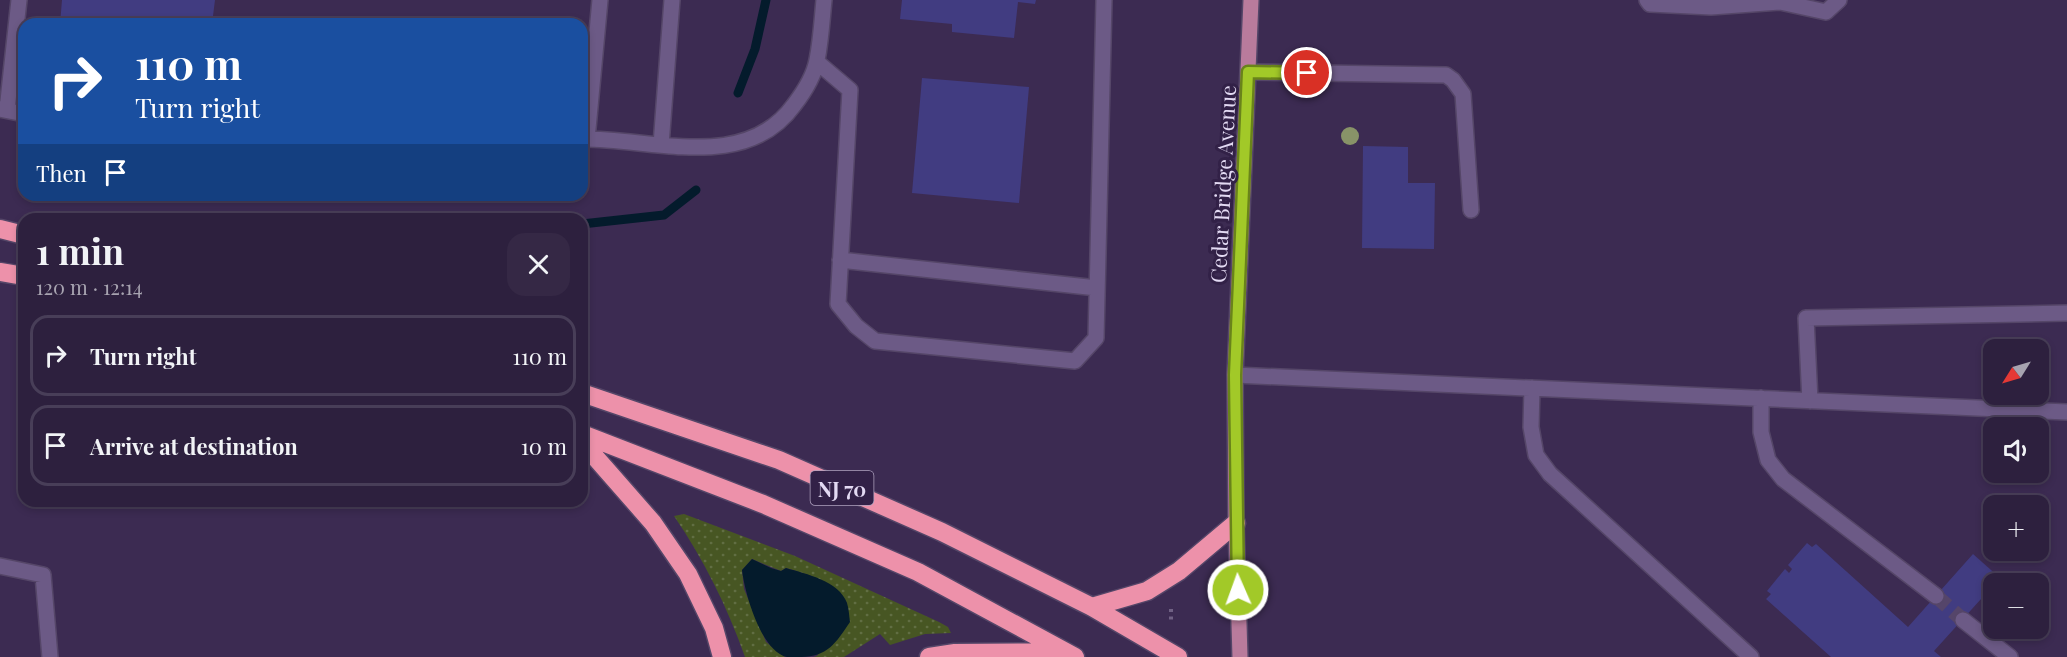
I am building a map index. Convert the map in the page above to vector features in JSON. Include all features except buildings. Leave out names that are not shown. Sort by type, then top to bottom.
[{"type":"highway","points":[[0,229],[18,234]]},
{"type":"highway","points":[[0,272],[18,275]]},
{"type":"highway","name":"NJ 70","points":[[588,395],[779,460],[942,532],[1092,607],[1178,657]]},
{"type":"highway","name":"NJ 70","points":[[588,436],[763,504],[918,572],[1071,654]]},
{"type":"highway","points":[[588,449],[653,523],[688,574],[714,628],[723,657]]},
{"type":"highway","points":[[1092,607],[1147,591],[1179,571],[1236,523]]},
{"type":"highway","points":[[929,657],[955,653],[1071,654]]},
{"type":"main road","name":"Cedar Bridge Avenue","points":[[1240,657],[1235,375],[1251,0]]},
{"type":"lane","points":[[4,110],[19,0]]},
{"type":"lane","points":[[588,67],[600,0]]},
{"type":"lane","points":[[661,145],[672,0]]},
{"type":"lane","points":[[588,139],[712,148],[742,142],[768,130],[786,116],[805,90],[817,62],[824,0]]},
{"type":"lane","points":[[817,62],[850,90],[838,304],[856,326],[875,341],[1075,361],[1096,338],[1104,0]]},
{"type":"lane","points":[[1647,0],[1650,4],[1711,7],[1780,2],[1826,12],[1839,0]]},
{"type":"lane","points":[[1248,72],[1446,75],[1459,86],[1462,93],[1471,210]]},
{"type":"lane","points":[[840,260],[1097,288]]},
{"type":"lane","points":[[1810,401],[1806,318],[2067,313]]},
{"type":"lane","points":[[1235,375],[2067,412]]},
{"type":"lane","points":[[1532,388],[1531,428],[1536,454],[1550,474],[1750,657]]},
{"type":"lane","points":[[1761,398],[1761,432],[1768,460],[1783,479],[1936,596]]},
{"type":"lane","points":[[0,566],[43,575],[50,657]]},
{"type":"lane","points":[[1963,620],[2010,657]]},
{"type":"path","points":[[1171,609],[1171,620]]},
{"type":"green space","points":[[684,514],[795,556],[939,622],[948,627],[951,633],[925,634],[890,645],[880,634],[844,657],[814,657],[817,656],[847,603],[842,595],[828,584],[803,573],[786,568],[781,571],[752,559],[742,570],[744,589],[766,642],[785,657],[745,657],[714,584],[674,516]]},
{"type":"water","points":[[752,559],[771,568],[781,571],[786,568],[821,580],[843,595],[848,605],[850,622],[830,647],[810,656],[787,657],[778,653],[769,644],[756,620],[742,570]]},
{"type":"waterway","points":[[738,93],[755,49],[766,0]]},
{"type":"waterway","points":[[588,223],[664,215],[696,190]]},
{"type":"tunnel","points":[[1936,596],[1963,620]]},
{"type":"route","points":[[1238,590],[1235,375],[1248,72],[1307,73]]}]
